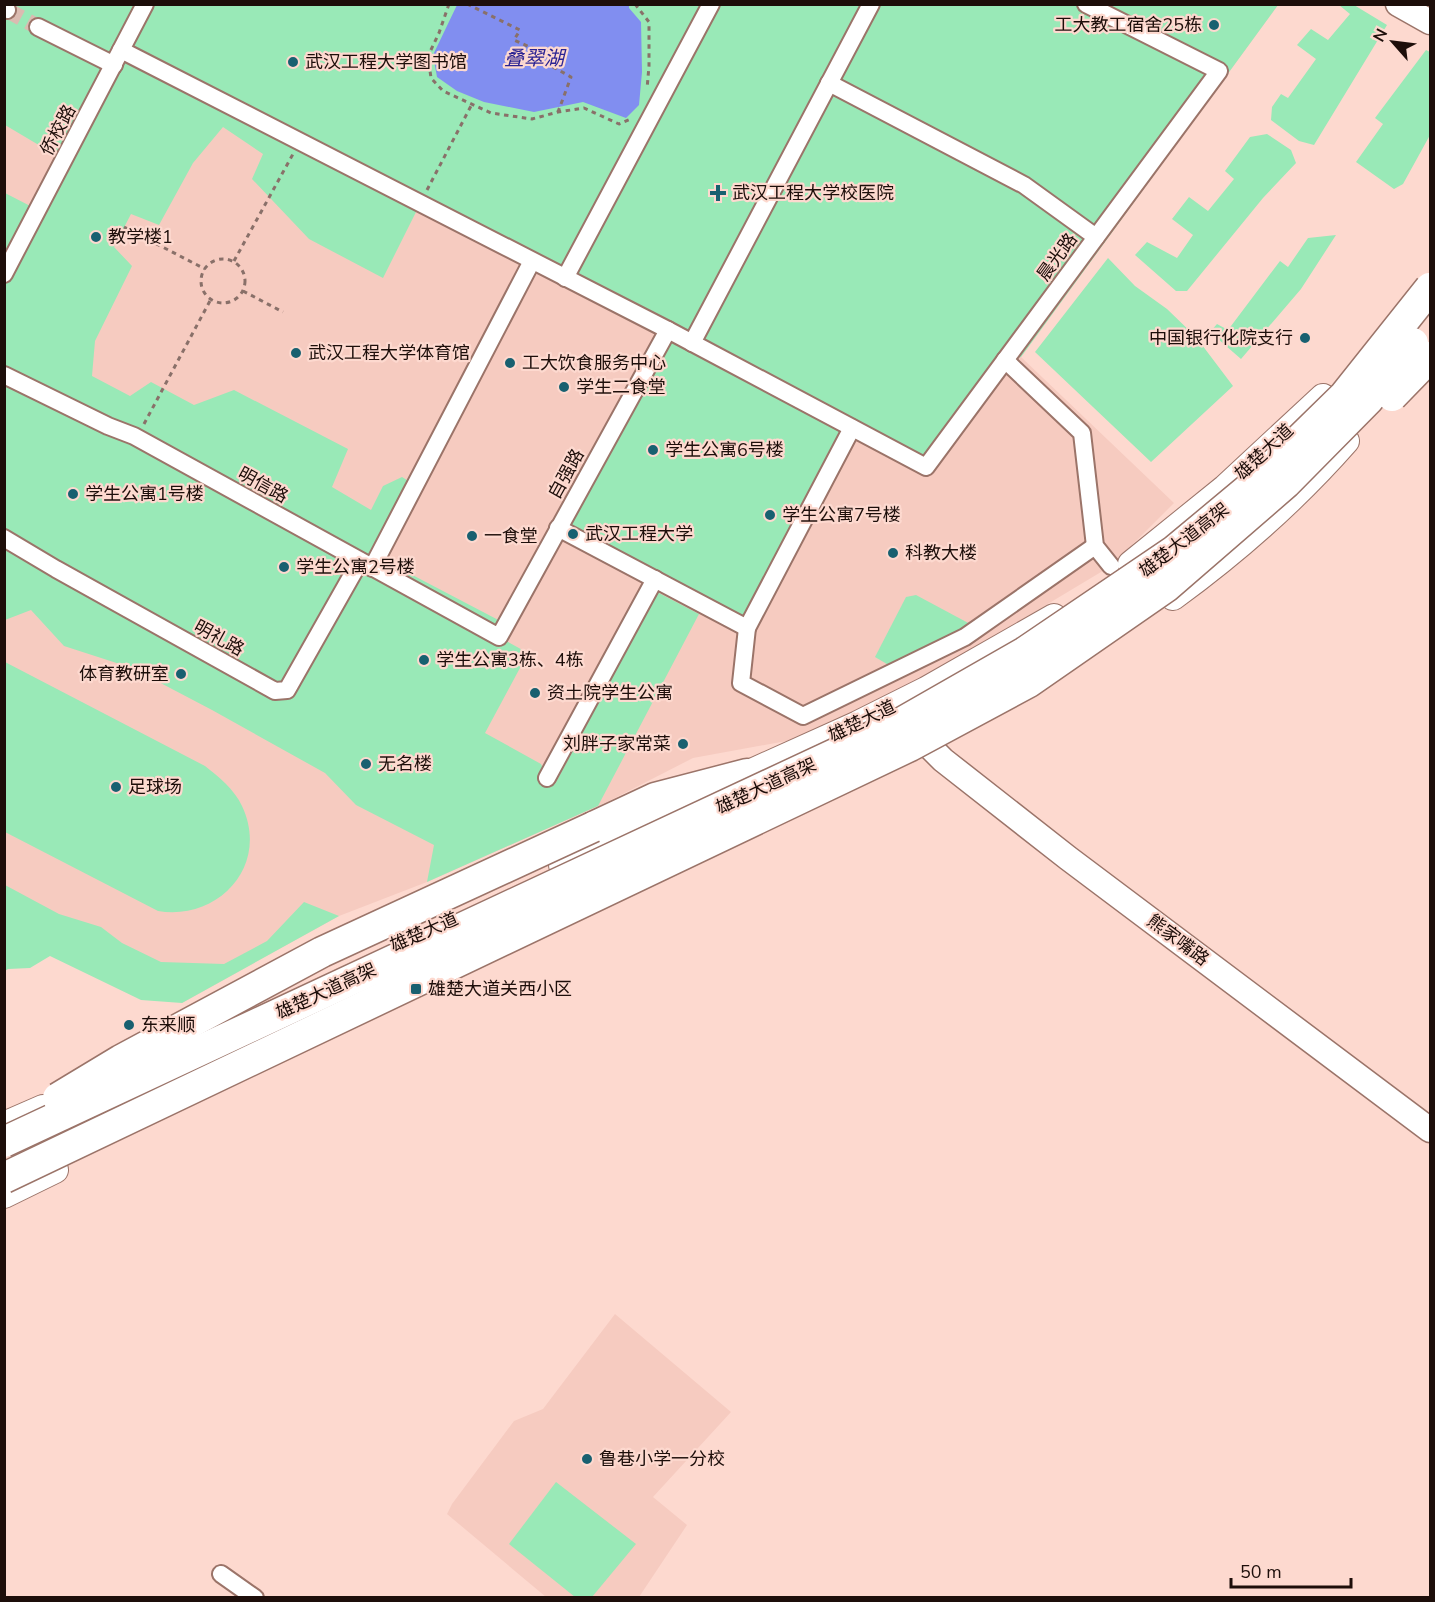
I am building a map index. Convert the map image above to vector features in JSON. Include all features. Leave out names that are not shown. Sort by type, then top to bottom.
[{"type":"highway","name":"雄楚大道高架","points":[[4,1142],[899,724],[1025,652],[1174,551],[1252,486],[1344,396],[1431,288]]},
{"type":"highway","name":"雄楚大道高架","points":[[4,1178],[899,752],[1019,687],[1166,587],[1286,483],[1368,400],[1431,321]]},
{"type":"highway","points":[[1286,483],[1403,386],[1431,357]]},
{"type":"highway","points":[[4,1131],[121,1060],[322,952],[655,798],[747,774]]},
{"type":"main road","name":"雄楚大道","points":[[4,1125],[321,978],[438,927],[747,774],[858,724],[926,690],[1076,604],[1150,550],[1225,488],[1330,390],[1410,301],[1431,272]]},
{"type":"main road","points":[[4,1195],[962,730],[1091,656],[1210,570],[1314,477],[1431,345]]},
{"type":"main road","points":[[1092,592],[1108,586],[1125,591],[1132,602],[1132,617],[1120,635]]},
{"type":"street","name":"侨校路","points":[[4,274],[145,4]]},
{"type":"street","points":[[565,278],[711,4]]},
{"type":"street","points":[[692,343],[871,4]]},
{"type":"street","name":"晨光路","points":[[852,428],[926,467],[1218,71],[1086,4]]},
{"type":"street","points":[[1398,4],[1431,22]]},
{"type":"street","points":[[38,27],[114,65]]},
{"type":"street","points":[[121,50],[668,330],[852,428],[747,628],[741,683],[803,716],[965,637],[1095,546]]},
{"type":"street","points":[[829,83],[1024,185],[1096,237]]},
{"type":"street","points":[[366,565],[532,261]]},
{"type":"street","name":"自强路","points":[[499,637],[668,330]]},
{"type":"street","points":[[1005,360],[1082,432],[1095,546],[1110,566]]},
{"type":"street","name":"明信路","points":[[4,375],[137,438],[499,637]]},
{"type":"street","points":[[558,528],[747,628]]},
{"type":"street","name":"明礼路","points":[[4,538],[275,692],[287,690],[366,565]]},
{"type":"street","points":[[547,778],[655,579]]},
{"type":"street","name":"熊家嘴路","points":[[929,746],[943,760],[1068,858],[1431,1130]]},
{"type":"street","points":[[221,1574],[255,1598]]},
{"type":"path","points":[[449,4],[428,56],[431,78],[443,91],[491,113],[532,119],[584,108],[620,124],[639,115]]},
{"type":"path","points":[[467,4],[520,30],[514,40],[550,56],[546,63],[572,77],[558,112]]},
{"type":"path","points":[[634,4],[649,22],[650,66],[646,89]]},
{"type":"path","points":[[420,203],[472,104]]},
{"type":"path","points":[[233,261],[300,141]]},
{"type":"path","points":[[124,227],[205,269]]},
{"type":"path","points":[[218,259],[233,261],[245,276],[243,291],[231,301],[223,303],[211,299],[204,291],[202,284],[205,269],[211,262],[218,259]]},
{"type":"path","points":[[243,291],[283,312]]},
{"type":"path","points":[[137,438],[211,299]]},
{"type":"shaded area","name":"武汉工程大学","points":[[4,5],[1278,5],[1021,357],[1174,503],[1111,566],[903,691],[808,737],[693,758],[609,801],[427,882],[339,916],[182,1003],[5,911]]},
{"type":"shaded area","name":"鲁巷小学一分校","points":[[615,1314],[731,1412],[653,1497],[687,1525],[639,1597],[546,1597],[447,1514],[514,1421],[543,1409]]},
{"type":"green space","name":"武汉工程大学","points":[[5,5],[1278,5],[1021,357],[1005,360],[926,467],[852,428],[747,628],[558,528],[668,331],[420,204],[383,278],[309,239],[252,179],[263,154],[223,127],[193,163],[159,225],[131,214],[114,247],[132,266],[95,341],[92,376],[130,396],[151,382],[194,405],[234,390],[348,449],[332,487],[371,510],[383,486],[402,477],[415,485],[378,557],[506,624],[499,637],[528,653],[485,733],[541,764],[547,778],[555,784],[657,592],[699,614],[598,806],[427,882],[434,845],[356,805],[325,773],[132,668],[64,646],[31,610],[5,620],[5,193],[38,210],[64,160],[5,125]]},
{"type":"green space","points":[[1339,5],[1354,5],[1387,25],[1314,145],[1299,141],[1271,120],[1272,107],[1281,94],[1288,98],[1316,59],[1297,45],[1311,29],[1328,40],[1350,14]]},
{"type":"green space","points":[[1426,50],[1430,52],[1430,135],[1403,184],[1394,189],[1356,162],[1383,124],[1375,118]]},
{"type":"green space","points":[[1267,134],[1291,150],[1296,163],[1263,198],[1187,291],[1176,291],[1135,255],[1147,242],[1177,258],[1193,235],[1172,219],[1189,197],[1208,211],[1234,179],[1225,171],[1250,137]]},
{"type":"green space","points":[[1336,235],[1301,289],[1241,359],[1210,332],[1217,324],[1228,330],[1280,261],[1288,267],[1308,238]]},
{"type":"green space","points":[[1108,258],[1135,286],[1167,309],[1196,337],[1233,386],[1151,462],[1035,352]]},
{"type":"green space","points":[[916,595],[972,625],[892,667],[875,657],[906,597]]},
{"type":"green space","name":"足球场","points":[[5,662],[205,766],[226,784],[242,806],[249,828],[249,849],[244,868],[219,898],[201,907],[180,912],[158,911],[5,832]]},
{"type":"green space","points":[[5,885],[59,914],[101,927],[122,943],[161,962],[224,964],[267,941],[304,902],[339,916],[182,1003],[141,1000],[50,956],[30,968],[5,971]]},
{"type":"green space","points":[[556,1482],[636,1544],[592,1597],[575,1597],[509,1544]]},
{"type":"water","name":"叠翠湖","points":[[457,5],[629,5],[641,22],[642,72],[639,105],[626,118],[583,102],[534,112],[484,102],[457,91],[437,77],[433,55]]},
{"type":"tunnel","points":[[7,10],[38,27]]},
{"type":"place","name":"工大教工宿舍25栋","points":[[1214,25]]},
{"type":"place","name":"武汉工程大学图书馆","points":[[293,62]]},
{"type":"place","name":"武汉工程大学校医院","points":[[718,193]]},
{"type":"place","name":"教学楼1","points":[[96,237]]},
{"type":"place","name":"中国银行化院支行","points":[[1305,338]]},
{"type":"place","name":"武汉工程大学体育馆","points":[[296,353]]},
{"type":"place","name":"工大饮食服务中心","points":[[510,363]]},
{"type":"place","name":"学生二食堂","points":[[564,387]]},
{"type":"place","name":"学生公寓6号楼","points":[[653,450]]},
{"type":"place","name":"学生公寓1号楼","points":[[73,494]]},
{"type":"place","name":"学生公寓7号楼","points":[[770,515]]},
{"type":"place","name":"武汉工程大学","points":[[573,534]]},
{"type":"place","name":"一食堂","points":[[472,536]]},
{"type":"place","name":"科教大楼","points":[[893,553]]},
{"type":"place","name":"学生公寓2号楼","points":[[284,567]]},
{"type":"place","name":"学生公寓3栋、4栋","points":[[424,660]]},
{"type":"place","name":"体育教研室","points":[[181,674]]},
{"type":"place","name":"资土院学生公寓","points":[[535,693]]},
{"type":"place","name":"刘胖子家常菜","points":[[683,744]]},
{"type":"place","name":"无名楼","points":[[366,764]]},
{"type":"place","name":"足球场","points":[[116,787]]},
{"type":"place","name":"雄楚大道关西小区","points":[[416,989]]},
{"type":"place","name":"东来顺","points":[[129,1025]]},
{"type":"place","name":"鲁巷小学一分校","points":[[587,1459]]}]
